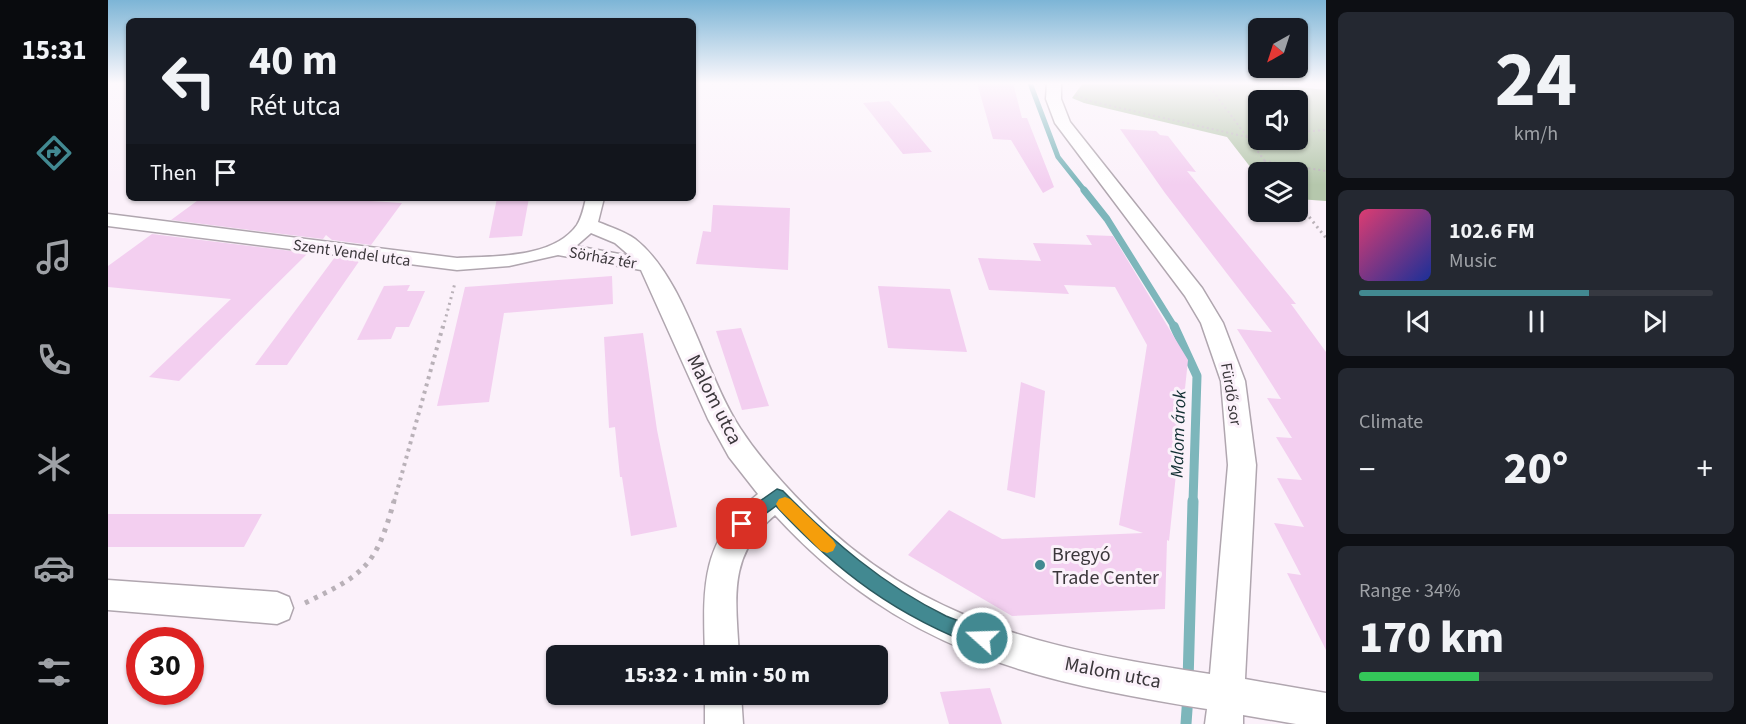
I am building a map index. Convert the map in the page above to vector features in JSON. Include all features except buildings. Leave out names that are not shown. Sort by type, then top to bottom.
[{"type":"street","name":"Fürdő sor","points":[[1060,117],[1194,293],[1212,322],[1231,372],[1242,465],[1226,708]]},
{"type":"street","name":"Sörház tér","points":[[587,225],[594,201]]},
{"type":"street","name":"Szent Vendel utca","points":[[108,220],[457,264],[512,260],[556,249],[579,235],[587,225]]},
{"type":"street","name":"Malom utca","points":[[587,225],[627,243],[649,265],[720,416],[739,448],[777,496],[813,534],[854,568],[901,601],[943,624],[1022,652],[1119,676],[1226,708],[1326,711]]},
{"type":"street","name":"Sörház tér","points":[[556,249],[649,265]]},
{"type":"street","points":[[722,645],[722,563],[742,524],[777,496]]},
{"type":"street","points":[[110,598],[277,608]]},
{"type":"street","points":[[723,705],[724,724]]},
{"type":"path","points":[[1159,117],[1247,137]]},
{"type":"path","points":[[1232,117],[1264,161],[1326,171]]},
{"type":"path","points":[[1308,131],[1326,130]]},
{"type":"path","points":[[1308,216],[1326,238]]},
{"type":"path","points":[[277,608],[310,602],[344,584],[368,565],[386,534],[454,288],[457,264]]},
{"type":"green space","points":[[1142,117],[1248,117],[1248,150],[1308,150],[1308,117],[1326,117],[1326,201],[1308,200],[1308,162],[1248,162],[1248,164],[1227,137]]},
{"type":"waterway","name":"Malom árok","points":[[1043,117],[1058,157],[1085,191]]},
{"type":"waterway","name":"Malom árok","points":[[1084,190],[1107,219],[1175,328]]},
{"type":"waterway","name":"Malom árok","points":[[1175,328],[1197,376],[1193,502]]},
{"type":"waterway","name":"Malom árok","points":[[1188,682],[1193,501]]},
{"type":"waterway","name":"Malom árok","points":[[1186,724],[1188,695]]},
{"type":"slow traffic","points":[[785,504],[813,534],[827,545]]},
{"type":"place","name":"Bregyó Trade Center","points":[[1040,565]]},
{"type":"route","points":[[742,524],[777,496],[813,534],[854,568],[901,601],[943,624],[982,638]]}]
